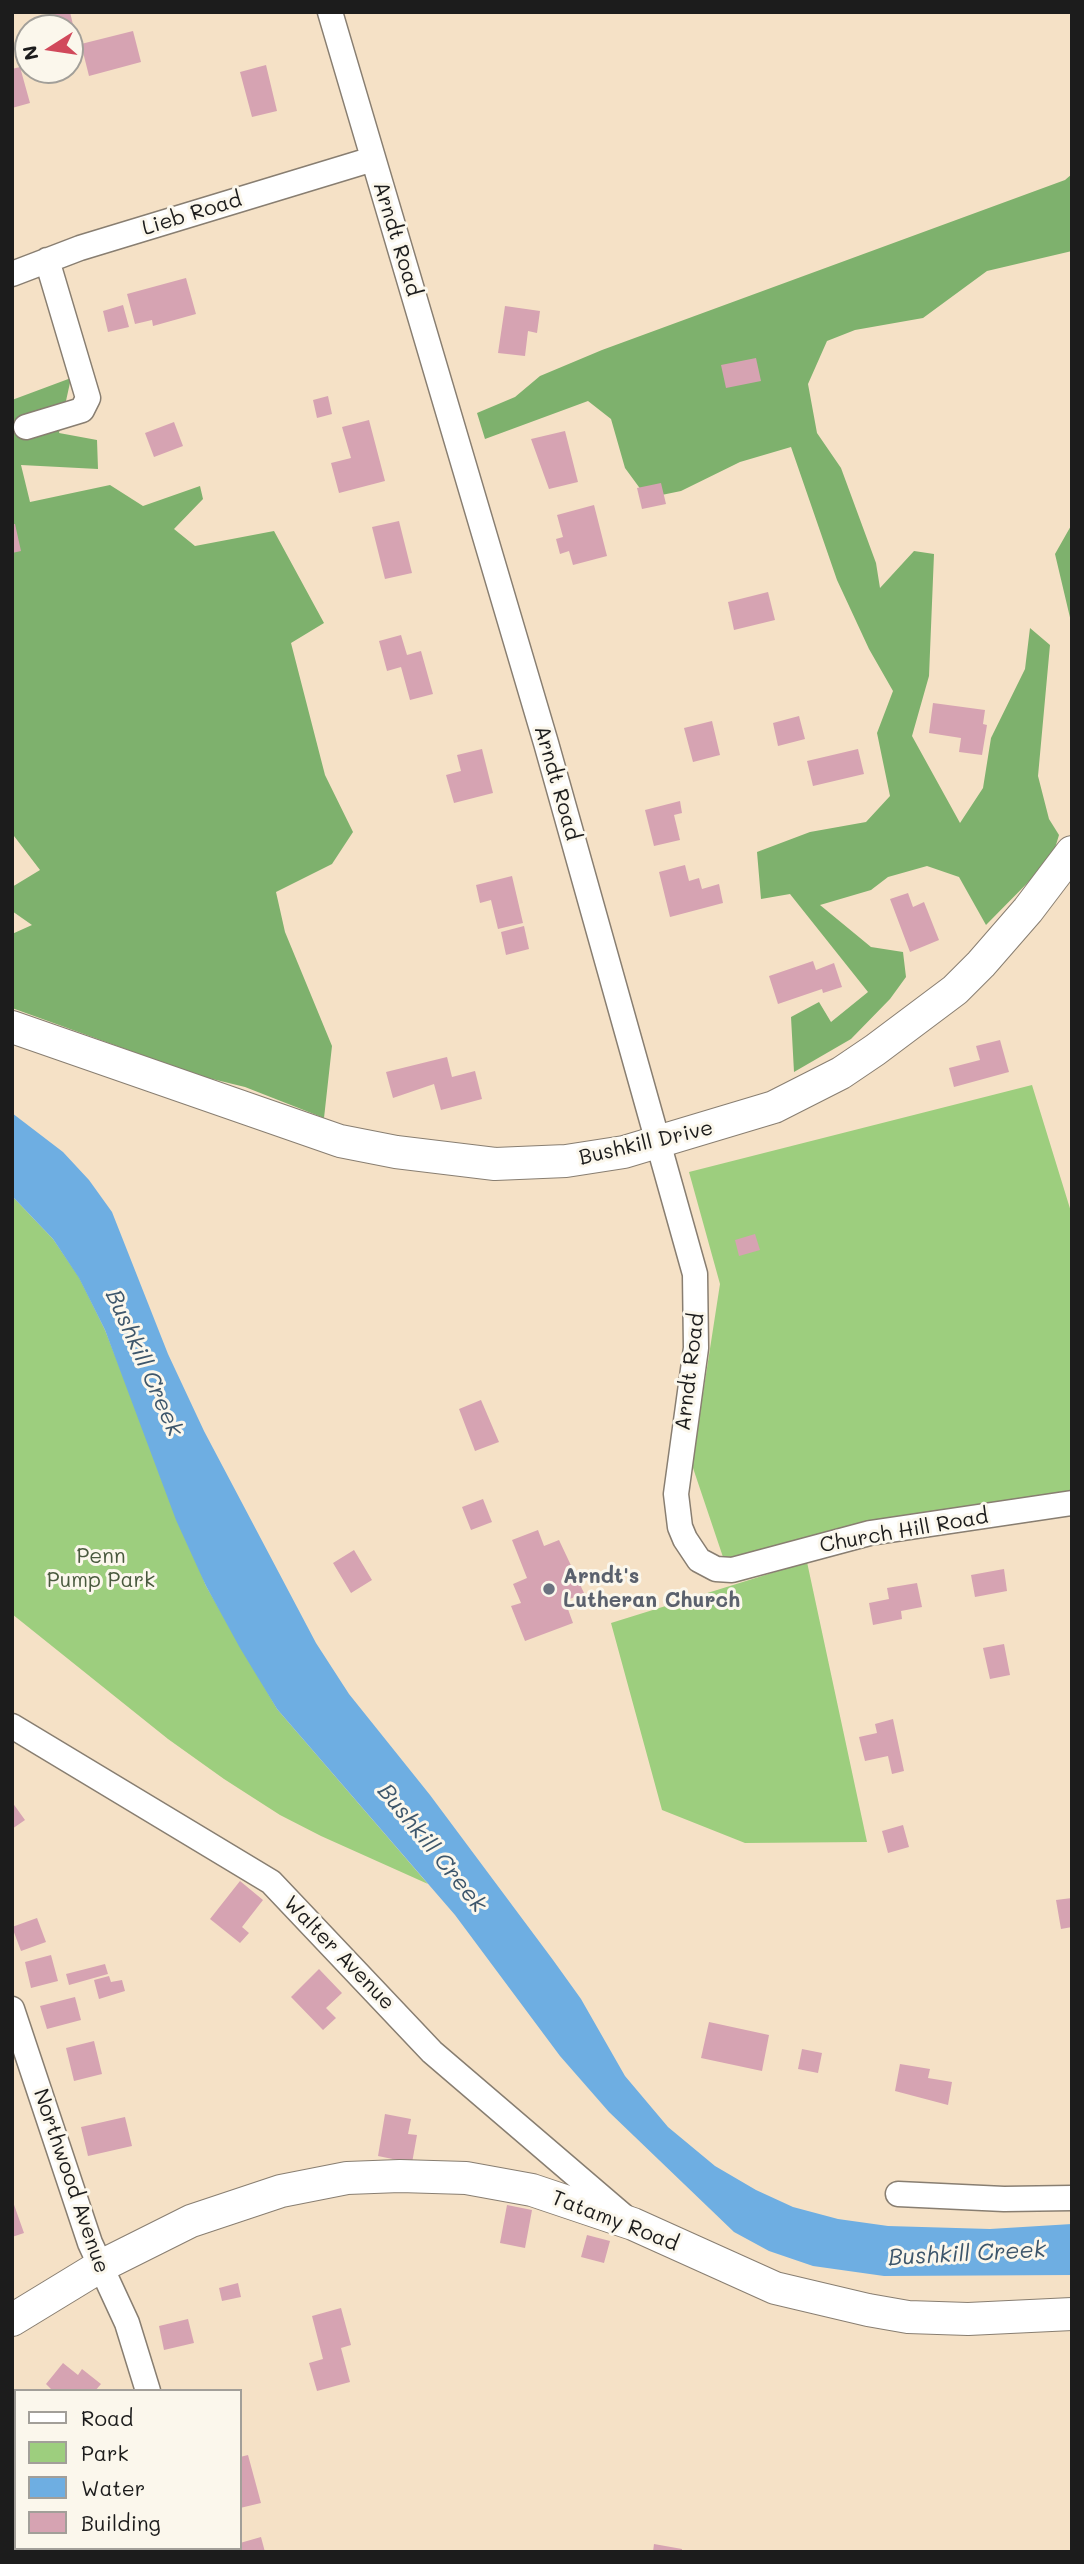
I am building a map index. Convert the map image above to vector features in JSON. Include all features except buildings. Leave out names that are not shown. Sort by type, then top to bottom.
[{"type":"main road","name":"Bushkill Drive","points":[[12,1027],[340,1141],[396,1152],[495,1164],[566,1161],[657,1144],[774,1107],[841,1073],[955,990],[1028,910],[1072,852]]},
{"type":"main road","name":"Tatamy Road","points":[[12,2320],[99,2267],[191,2221],[281,2191],[347,2178],[466,2178],[532,2190],[633,2224],[775,2288],[869,2311],[908,2317],[968,2319],[1072,2314]]},
{"type":"street","name":"Arndt Road","points":[[330,12],[585,880],[695,1274],[698,1295],[693,1378],[676,1493],[680,1527],[699,1560]]},
{"type":"street","name":"Lieb Road","points":[[12,274],[47,260],[373,159]]},
{"type":"street","points":[[26,427],[82,410],[88,398],[47,260]]},
{"type":"street","name":"Church Hill Road","points":[[699,1560],[716,1569],[742,1569],[870,1533],[1072,1503]]},
{"type":"street","name":"Walter Avenue","points":[[12,1726],[271,1882],[432,2052],[633,2224]]},
{"type":"street","name":"Northwood Avenue","points":[[12,2009],[99,2267],[127,2323],[147,2389]]},
{"type":"street","points":[[898,2194],[1003,2199],[1072,2198]]},
{"type":"green space","points":[[1072,174],[1072,251],[987,271],[923,318],[855,330],[827,341],[808,384],[817,433],[841,468],[876,563],[880,588],[914,551],[934,554],[929,676],[912,736],[960,823],[983,788],[991,738],[1025,669],[1030,628],[1050,645],[1038,776],[1049,819],[1059,835],[1052,858],[986,925],[959,877],[927,866],[888,877],[871,890],[820,905],[871,947],[903,952],[906,977],[890,999],[851,1039],[794,1072],[791,1017],[819,1002],[831,1022],[868,992],[790,894],[761,899],[757,852],[810,832],[866,822],[890,796],[877,733],[893,691],[869,649],[837,580],[791,447],[740,462],[681,491],[647,498],[625,468],[611,419],[588,401],[485,439],[477,413],[515,397],[540,376],[602,350],[1065,180]]},
{"type":"green space","points":[[71,378],[59,433],[97,440],[98,469],[21,465],[30,502],[110,485],[143,506],[200,486],[203,499],[174,529],[195,546],[274,531],[324,623],[291,643],[325,775],[353,832],[332,864],[276,892],[285,932],[332,1046],[324,1118],[245,1087],[200,1076],[12,1008],[12,934],[32,925],[12,911],[12,887],[40,870],[14,836],[12,827],[12,400]]},
{"type":"green space","points":[[1072,524],[1072,626],[1055,554]]},
{"type":"green space","points":[[1032,1085],[1072,1215],[1072,1492],[724,1560],[692,1465],[720,1284],[689,1172]]},
{"type":"green space","name":"Penn Pump Park","points":[[12,1196],[53,1239],[79,1277],[105,1330],[206,1586],[277,1709],[428,1884],[280,1815],[224,1779],[168,1739],[12,1614]]},
{"type":"green space","points":[[807,1562],[867,1842],[745,1843],[662,1810],[611,1623]]},
{"type":"water","name":"Bushkill Creek","points":[[12,1113],[63,1152],[89,1180],[112,1212],[168,1354],[204,1431],[316,1643],[349,1694],[430,1795],[553,1960],[581,1999],[625,2076],[668,2127],[715,2166],[756,2190],[793,2207],[838,2219],[888,2226],[990,2229],[1072,2224],[1072,2275],[884,2276],[813,2266],[769,2251],[734,2232],[609,2112],[560,2056],[455,1915],[277,1709],[240,1648],[206,1586],[176,1520],[105,1330],[79,1278],[53,1239],[12,1196]]},
{"type":"place","name":"Arndt's Lutheran Church","points":[[549,1589]]}]
